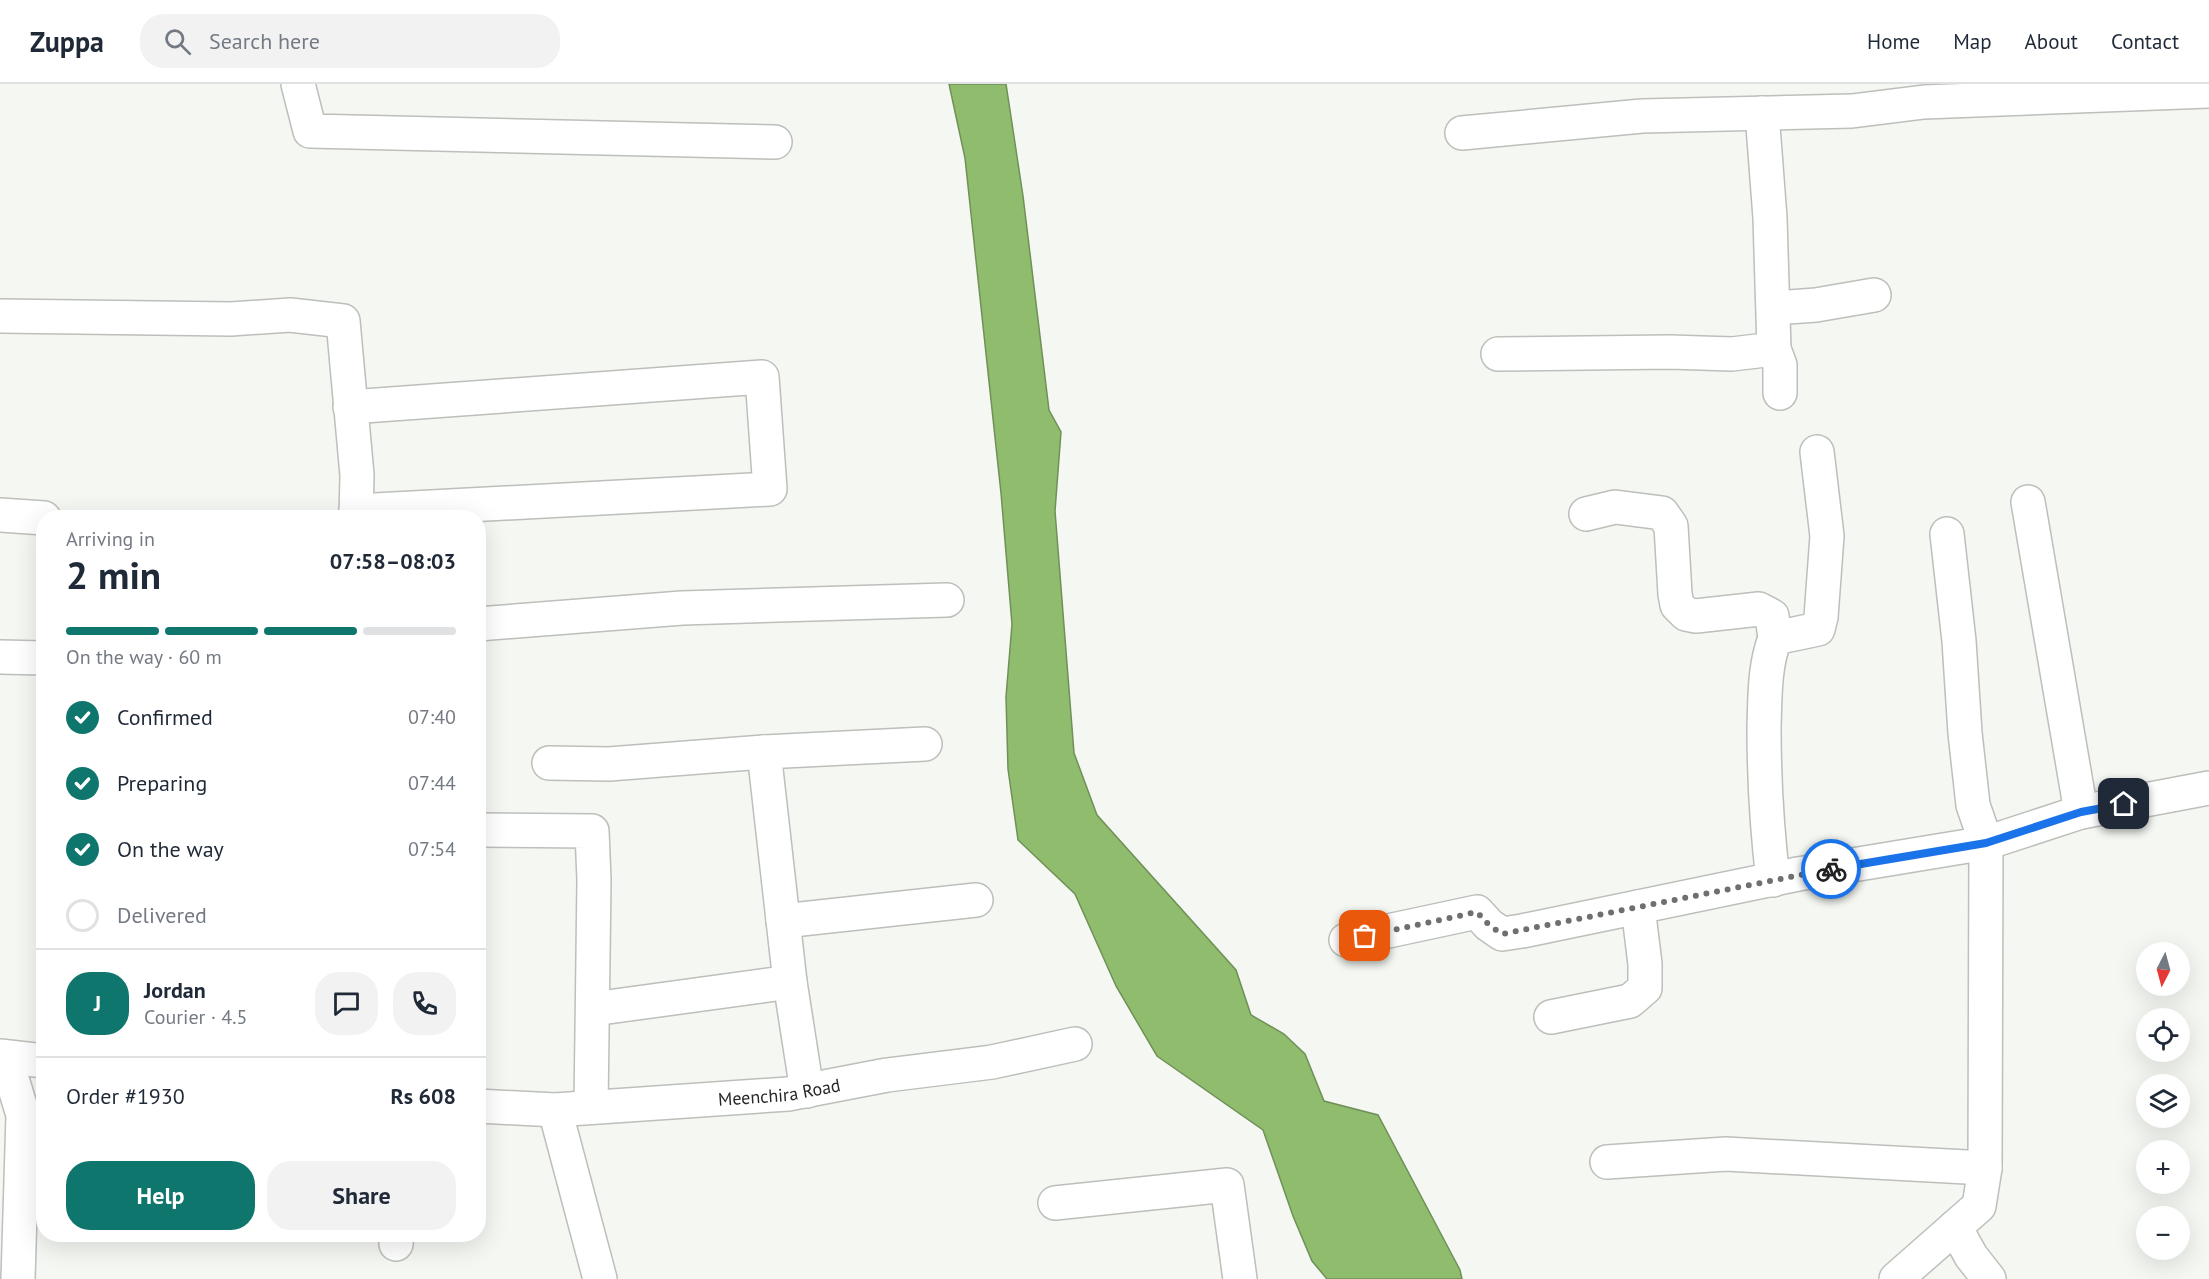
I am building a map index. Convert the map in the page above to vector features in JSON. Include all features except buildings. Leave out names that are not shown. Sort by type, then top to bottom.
[{"type":"street","points":[[298,84],[310,131],[775,142]]},
{"type":"street","points":[[1462,133],[1642,116],[1762,113],[1862,97],[1924,102],[2209,91]]},
{"type":"street","points":[[1762,113],[1770,218],[1774,349],[1780,365],[1780,393]]},
{"type":"street","points":[[1774,308],[1816,305],[1874,295]]},
{"type":"street","points":[[0,316],[231,319],[290,315],[343,321],[357,475],[356,510]]},
{"type":"street","points":[[1498,354],[1670,352],[1732,354],[1774,349]]},
{"type":"street","points":[[350,407],[762,377],[770,489],[422,510]]},
{"type":"street","points":[[1775,638],[1818,629],[1821,617],[1827,536],[1817,452]]},
{"type":"street","points":[[2028,502],[2081,812]]},
{"type":"street","points":[[1586,514],[1616,507],[1662,513],[1671,526],[1677,605],[1686,614],[1696,616],[1759,609],[1772,616],[1775,638],[1769,655],[1764,716],[1767,814],[1773,880]]},
{"type":"street","points":[[0,515],[36,517]]},
{"type":"street","points":[[1896,1279],[1979,1206],[1985,1168],[1986,843],[1973,805],[1965,734],[1959,640],[1947,534]]},
{"type":"street","points":[[486,623],[682,608],[947,600]]},
{"type":"street","points":[[0,657],[36,658]]},
{"type":"street","points":[[549,763],[609,764],[764,752],[925,744]]},
{"type":"street","points":[[764,752],[790,982],[807,1090]]},
{"type":"street","points":[[1346,940],[1477,912],[1489,925],[1502,934],[1773,880],[1986,843],[2081,812],[2209,788]]},
{"type":"street","points":[[486,830],[592,831],[594,880],[591,1107]]},
{"type":"street","points":[[783,921],[976,900]]},
{"type":"street","points":[[1551,1017],[1630,1002],[1645,988],[1646,964],[1638,907]]},
{"type":"street","points":[[593,1009],[790,982]]},
{"type":"street","name":"Meenchira Road","points":[[486,1106],[555,1110],[788,1094],[887,1075],[992,1062],[1076,1044]]},
{"type":"street","points":[[0,1056],[36,1060]]},
{"type":"street","points":[[0,1068],[13,1082],[23,1115],[18,1279]]},
{"type":"street","points":[[555,1110],[600,1279]]},
{"type":"street","points":[[1606,1162],[1726,1154],[1985,1168]]},
{"type":"street","points":[[1055,1203],[1227,1185],[1240,1279]]},
{"type":"street","points":[[1954,1227],[1971,1256],[1989,1279]]},
{"type":"shaded area","points":[[949,84],[1006,84],[1023,196],[1049,410],[1061,432],[1055,511],[1074,753],[1097,815],[1236,970],[1251,1015],[1284,1034],[1305,1054],[1324,1101],[1378,1115],[1460,1270],[1462,1279],[1327,1279],[1312,1261],[1293,1216],[1263,1130],[1157,1056],[1116,986],[1075,894],[1018,840],[1008,769],[1006,697],[1012,624],[1001,493],[965,158]]},
{"type":"way so far","points":[[1365,936],[1477,912],[1489,925],[1502,934],[1831,869]]},
{"type":"route","points":[[1831,869],[1986,843],[2081,812],[2124,804]]}]
